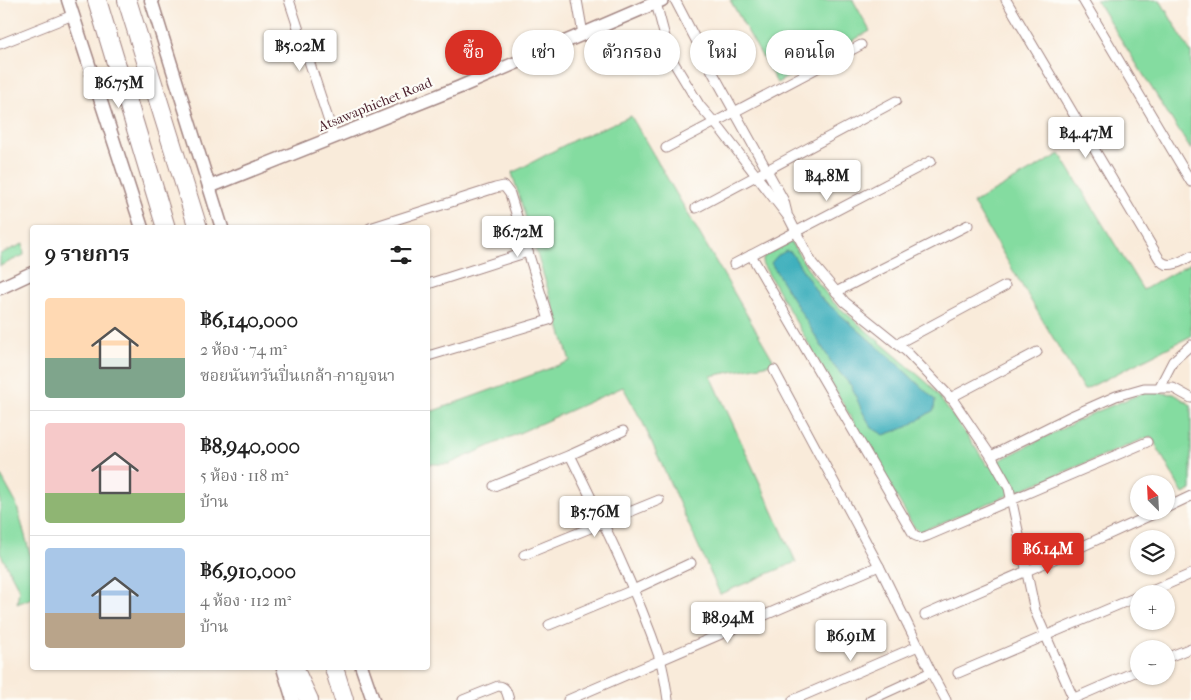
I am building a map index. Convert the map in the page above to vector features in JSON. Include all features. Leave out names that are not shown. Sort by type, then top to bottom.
[{"type":"highway","points":[[85,0],[95,28],[111,48]]},
{"type":"highway","points":[[96,0],[165,225]]},
{"type":"highway","points":[[127,0],[197,225]]},
{"type":"highway","points":[[295,670],[310,700]]},
{"type":"highway","points":[[301,670],[310,700]]},
{"type":"highway","points":[[335,670],[344,700]]},
{"type":"main road","points":[[68,0],[139,225]]},
{"type":"main road","points":[[151,0],[221,225]]},
{"type":"main road","name":"Atsawaphichet Road","points":[[593,30],[659,1]]},
{"type":"main road","name":"Atsawaphichet Road","points":[[209,187],[460,87],[584,34]]},
{"type":"main road","points":[[0,288],[30,275]]},
{"type":"main road","points":[[283,670],[293,700]]},
{"type":"main road","points":[[363,670],[373,700]]},
{"type":"street","points":[[289,0],[334,137]]},
{"type":"street","points":[[577,0],[584,34]]},
{"type":"street","points":[[675,0],[734,112],[784,201],[789,218],[812,264],[845,302],[906,351],[950,398],[991,456],[1009,488],[1035,611],[1072,699],[1130,674]]},
{"type":"street","points":[[1006,0],[1162,262],[1174,264],[1191,256]]},
{"type":"street","points":[[1083,0],[1191,182]]},
{"type":"street","points":[[659,1],[666,37],[674,63],[700,106],[789,218]]},
{"type":"street","points":[[0,44],[72,15]]},
{"type":"street","points":[[666,148],[861,45]]},
{"type":"street","points":[[696,208],[896,101]]},
{"type":"street","points":[[734,264],[931,161]]},
{"type":"street","points":[[379,225],[495,188],[504,186],[510,194],[549,320],[430,355]]},
{"type":"street","points":[[836,292],[968,225]]},
{"type":"street","points":[[430,283],[528,252]]},
{"type":"street","points":[[751,255],[914,535],[921,538],[927,536],[1147,442]]},
{"type":"street","points":[[897,344],[1005,286]]},
{"type":"street","points":[[1159,388],[1173,361],[1191,345]]},
{"type":"street","points":[[950,398],[1038,352]]},
{"type":"street","points":[[774,370],[879,566],[946,700]]},
{"type":"street","points":[[991,456],[1116,396],[1144,388],[1173,388],[1191,398]]},
{"type":"street","points":[[494,486],[570,455],[622,431]]},
{"type":"street","points":[[570,455],[603,522],[633,590],[660,660],[668,700]]},
{"type":"street","points":[[1175,504],[1191,496]]},
{"type":"street","points":[[524,555],[659,500]]},
{"type":"street","points":[[925,615],[1140,520]]},
{"type":"street","points":[[549,625],[633,590],[691,563]]},
{"type":"street","points":[[568,700],[879,566]]},
{"type":"street","points":[[1166,585],[1191,574]]},
{"type":"street","points":[[958,673],[1130,600]]},
{"type":"street","points":[[793,700],[918,646]]},
{"type":"street","points":[[1175,654],[1191,648]]},
{"type":"street","points":[[870,700],[931,672]]},
{"type":"street","points":[[463,700],[498,686],[505,688],[509,700]]},
{"type":"green space","points":[[730,0],[853,0],[870,31],[854,40],[854,30],[766,30],[766,64],[756,46],[756,30],[747,30]]},
{"type":"green space","points":[[1096,0],[1160,0],[1191,53],[1191,150]]},
{"type":"green space","points":[[772,75],[791,75],[777,83]]},
{"type":"green space","points":[[631,116],[775,363],[711,376],[796,562],[720,594],[643,423],[623,387],[449,464],[430,464],[430,411],[570,361],[512,173],[574,140]]},
{"type":"green space","points":[[1060,154],[1143,290],[1191,263],[1191,336],[1084,390],[973,203]]},
{"type":"green space","points":[[791,242],[812,275],[832,301],[931,386],[988,466],[1091,414],[1145,392],[1174,394],[1191,405],[1191,490],[1183,494],[1175,480],[1175,475],[1173,475],[1151,436],[919,532],[914,527],[762,263],[764,256]]},
{"type":"green space","points":[[23,244],[24,255],[0,266],[0,254]]},
{"type":"green space","points":[[0,474],[16,503],[30,554],[30,599],[17,604],[19,589],[0,553]]},
{"type":"water","points":[[786,251],[791,252],[820,297],[894,361],[935,400],[934,410],[907,427],[884,435],[872,428],[862,411],[852,387],[833,365],[771,263],[777,256]]}]
